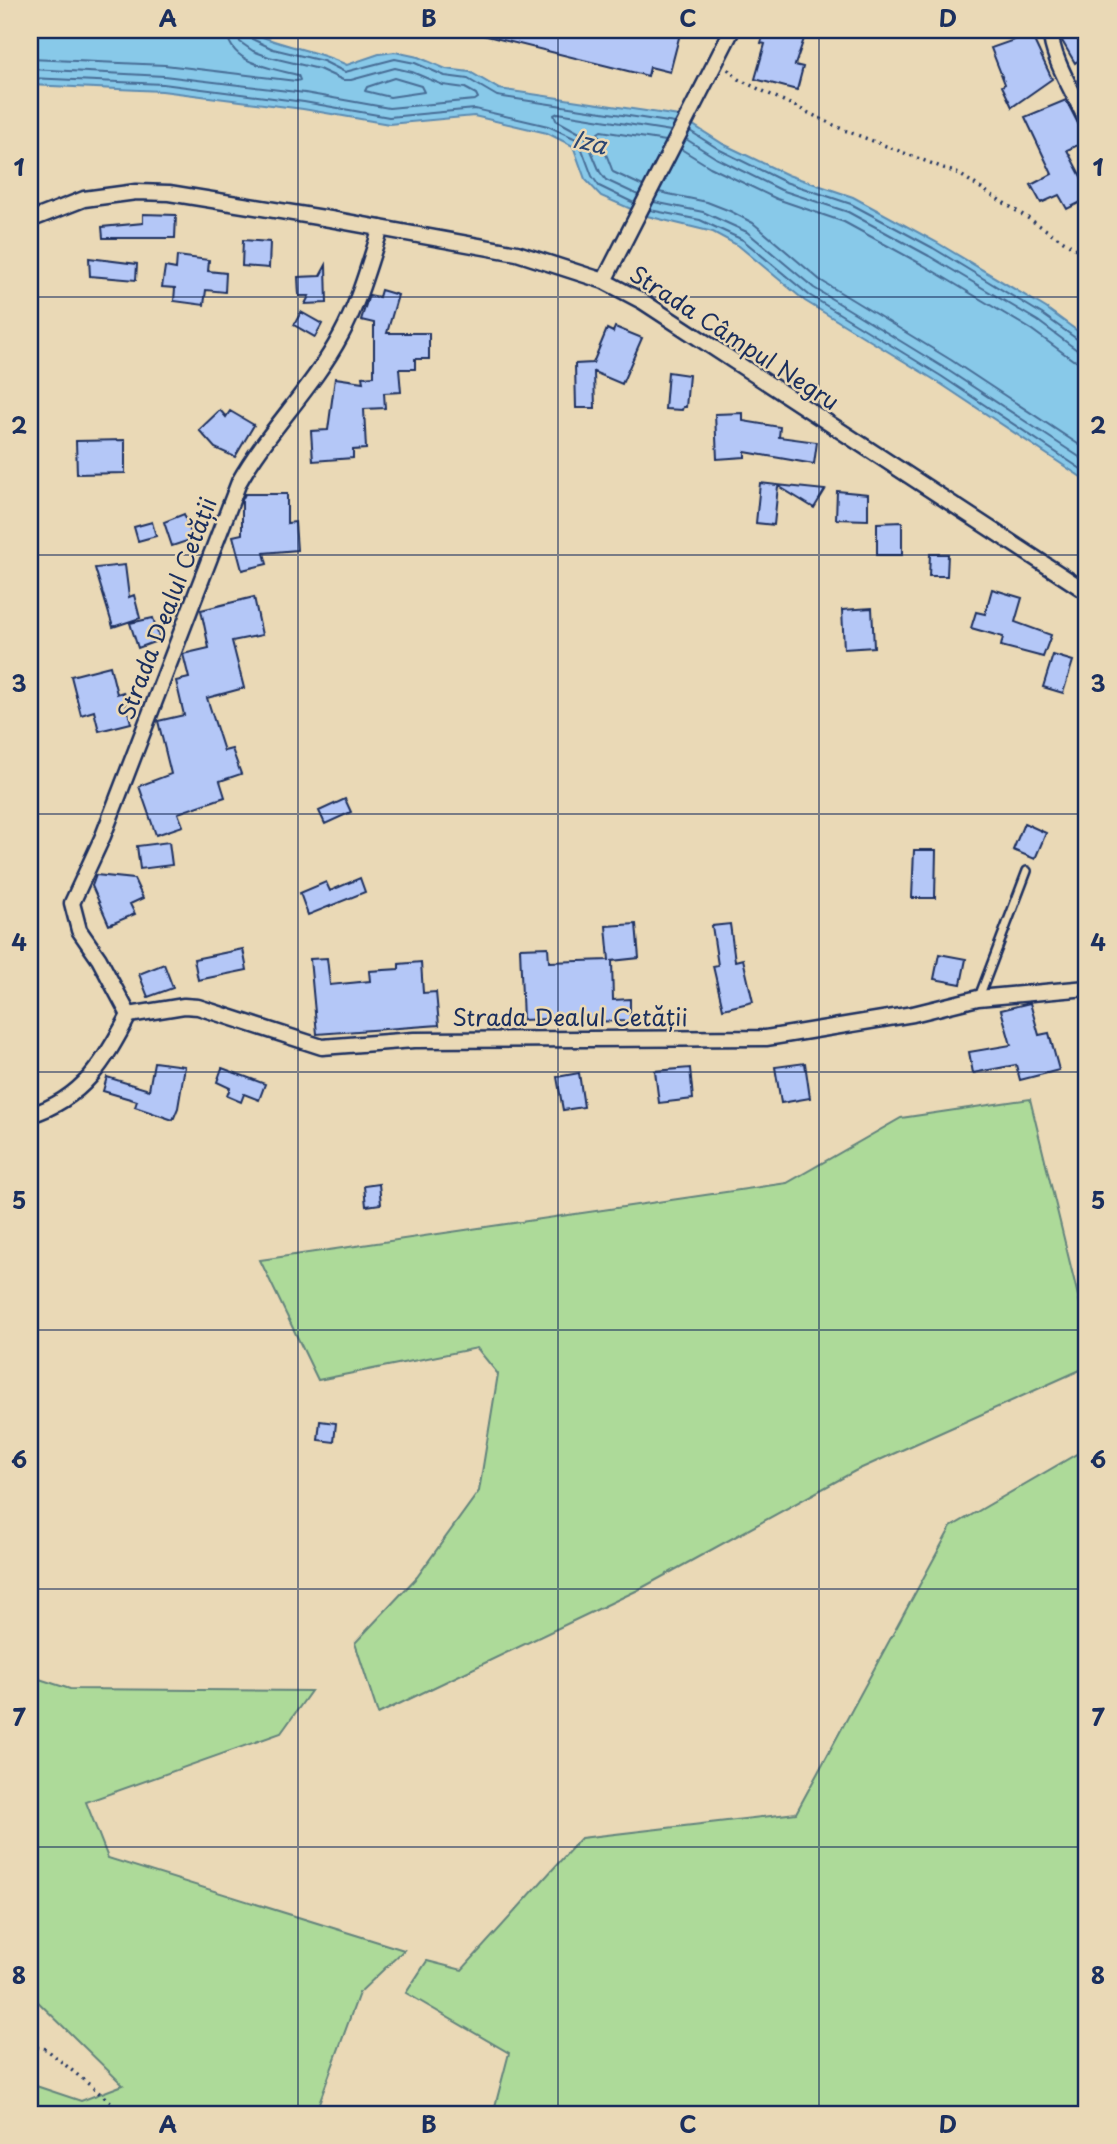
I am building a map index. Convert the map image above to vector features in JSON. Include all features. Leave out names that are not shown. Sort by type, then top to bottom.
[{"type":"street","points":[[604,281],[732,30]]},
{"type":"street","points":[[1051,30],[1050,37],[1057,58],[1087,122]]},
{"type":"street","name":"Strada Câmpul Negru","points":[[30,220],[84,199],[136,192],[169,193],[517,253],[604,281],[642,301],[1087,592]]},
{"type":"street","name":"Strada Dealul Cetății","points":[[381,228],[341,337],[239,482],[103,836],[72,902],[79,930],[99,959],[129,1015],[184,1006],[198,1007],[322,1047],[414,1040],[766,1038],[914,1014],[978,998],[1087,988]]},
{"type":"street","points":[[30,1115],[49,1109],[82,1087],[106,1058],[129,1015]]},
{"type":"lane","points":[[978,998],[1027,871]]},
{"type":"path","points":[[719,56],[738,79],[844,130],[959,174],[1087,256]]},
{"type":"path","points":[[30,2046],[46,2049],[125,2114]]},
{"type":"green space","points":[[1030,1099],[1087,1333],[1087,1367],[855,1471],[638,1590],[378,1714],[355,1643],[417,1577],[479,1491],[498,1374],[477,1348],[318,1380],[260,1260],[787,1183],[901,1118]]},
{"type":"green space","points":[[1087,1448],[1087,2114],[493,2114],[509,2053],[406,1993],[427,1961],[462,1970],[581,1838],[796,1813],[951,1527]]},
{"type":"green space","points":[[30,1676],[70,1689],[311,1691],[281,1733],[86,1802],[108,1858],[404,1950],[359,1993],[315,2114],[30,2114],[30,2084],[81,2101],[123,2085],[30,1994]]},
{"type":"water","name":"Iza","points":[[30,30],[248,30],[347,65],[379,54],[395,52],[418,57],[446,69],[470,72],[499,89],[679,116],[723,144],[788,175],[853,197],[936,242],[1046,308],[1087,338],[1087,481],[938,382],[805,301],[739,246],[713,232],[647,216],[601,196],[585,179],[573,146],[547,133],[474,116],[389,124],[303,109],[162,91],[30,85]]},
{"type":"building","points":[[484,30],[681,30],[670,72],[650,67],[648,76],[483,35]]},
{"type":"building","points":[[765,30],[807,30],[795,65],[803,67],[797,90],[755,79],[765,44],[761,43]]},
{"type":"building","points":[[1069,30],[1087,30],[1087,54],[1075,63],[1061,39]]},
{"type":"building","points":[[1031,34],[1052,79],[1012,107],[1002,86],[1005,84],[991,48]]},
{"type":"building","points":[[1066,100],[1087,141],[1067,150],[1087,188],[1087,199],[1067,209],[1059,195],[1041,203],[1031,185],[1052,174],[1025,117]]},
{"type":"building","points":[[143,214],[176,215],[175,238],[103,238],[102,227],[143,223]]},
{"type":"building","points":[[243,240],[270,242],[269,268],[242,266]]},
{"type":"building","points":[[177,256],[209,260],[208,271],[226,273],[225,292],[206,290],[204,305],[174,301],[175,288],[162,287],[165,267],[176,269]]},
{"type":"building","points":[[89,258],[137,264],[136,280],[90,276]]},
{"type":"building","points":[[326,265],[327,303],[305,304],[309,296],[299,296],[298,277],[320,276]]},
{"type":"building","points":[[381,290],[398,295],[387,333],[429,333],[429,359],[415,359],[415,369],[399,369],[401,392],[384,393],[385,408],[364,409],[366,449],[353,450],[353,458],[313,461],[311,431],[328,430],[335,378],[363,382],[362,377],[374,376],[374,323],[361,320],[369,295],[379,297]]},
{"type":"building","points":[[301,312],[322,324],[315,337],[294,325]]},
{"type":"building","points":[[615,327],[642,338],[622,384],[594,372],[595,408],[576,408],[575,364],[593,363],[607,329],[613,332]]},
{"type":"building","points":[[668,372],[689,375],[686,407],[682,410],[665,409]]},
{"type":"building","points":[[220,410],[226,417],[230,411],[254,425],[235,457],[215,448],[199,430]]},
{"type":"building","points":[[743,413],[743,421],[780,427],[779,437],[817,442],[814,464],[745,452],[745,457],[717,459],[715,414]]},
{"type":"building","points":[[125,440],[125,473],[77,474],[76,441]]},
{"type":"building","points":[[760,483],[825,490],[814,508],[778,486],[774,525],[756,523]]},
{"type":"building","points":[[837,491],[868,494],[868,520],[836,519]]},
{"type":"building","points":[[245,494],[287,494],[287,523],[295,522],[297,550],[264,553],[267,564],[242,570],[233,536],[242,534],[242,500]]},
{"type":"building","points":[[184,514],[193,539],[172,546],[164,522]]},
{"type":"building","points":[[152,522],[156,536],[138,541],[134,527]]},
{"type":"building","points":[[902,522],[902,555],[877,555],[877,523]]},
{"type":"building","points":[[930,554],[948,554],[947,576],[929,576]]},
{"type":"building","points":[[125,565],[129,597],[134,595],[140,618],[113,627],[95,568]]},
{"type":"building","points":[[992,589],[1022,598],[1015,622],[1051,635],[1043,657],[1001,646],[1003,637],[971,628],[976,612],[985,614]]},
{"type":"building","points":[[254,597],[262,635],[232,641],[244,688],[207,698],[224,751],[232,749],[241,774],[220,781],[225,797],[178,813],[183,826],[156,835],[139,786],[171,774],[158,721],[184,715],[176,681],[189,678],[183,654],[209,648],[201,610]]},
{"type":"building","points":[[872,608],[874,647],[844,649],[842,610]]},
{"type":"building","points":[[153,618],[160,640],[138,648],[130,623]]},
{"type":"building","points":[[1053,655],[1073,661],[1063,693],[1043,687]]},
{"type":"building","points":[[110,666],[117,694],[123,692],[131,723],[99,731],[94,711],[81,715],[71,676]]},
{"type":"building","points":[[345,799],[351,812],[325,824],[319,811]]},
{"type":"building","points":[[1024,823],[1046,833],[1035,859],[1013,850]]},
{"type":"building","points":[[169,842],[172,865],[140,869],[137,846]]},
{"type":"building","points":[[914,850],[936,850],[935,898],[912,898]]},
{"type":"building","points":[[96,875],[134,879],[143,898],[130,904],[135,914],[109,925],[92,886]]},
{"type":"building","points":[[360,878],[365,892],[308,915],[300,893],[326,882],[330,891]]},
{"type":"building","points":[[636,924],[639,958],[612,961],[613,1000],[630,999],[630,1021],[570,1022],[570,1018],[523,1020],[520,948],[548,947],[549,962],[609,960],[606,926]]},
{"type":"building","points":[[730,924],[735,961],[743,959],[753,1002],[723,1009],[713,966],[718,965],[712,926]]},
{"type":"building","points":[[243,949],[247,970],[198,980],[194,959]]},
{"type":"building","points":[[939,954],[966,959],[961,984],[934,979]]},
{"type":"building","points":[[327,958],[330,985],[370,981],[369,971],[399,969],[399,964],[421,962],[423,993],[436,992],[439,1025],[317,1034],[310,959]]},
{"type":"building","points":[[164,964],[173,988],[148,997],[139,974]]},
{"type":"building","points":[[1030,1003],[1039,1035],[1049,1033],[1059,1070],[1020,1080],[1016,1065],[973,1073],[969,1052],[1011,1045],[1001,1010]]},
{"type":"building","points":[[154,1062],[185,1066],[178,1108],[173,1120],[135,1107],[137,1101],[103,1091],[107,1077],[149,1090]]},
{"type":"building","points":[[805,1063],[810,1098],[781,1103],[775,1067]]},
{"type":"building","points":[[222,1068],[265,1084],[259,1100],[244,1094],[241,1102],[227,1096],[230,1088],[217,1082]]},
{"type":"building","points":[[690,1068],[693,1099],[659,1103],[655,1071]]},
{"type":"building","points":[[579,1073],[584,1107],[563,1110],[557,1077]]},
{"type":"building","points":[[379,1184],[381,1204],[366,1206],[364,1186]]},
{"type":"building","points":[[320,1421],[336,1423],[334,1442],[318,1440]]}]
